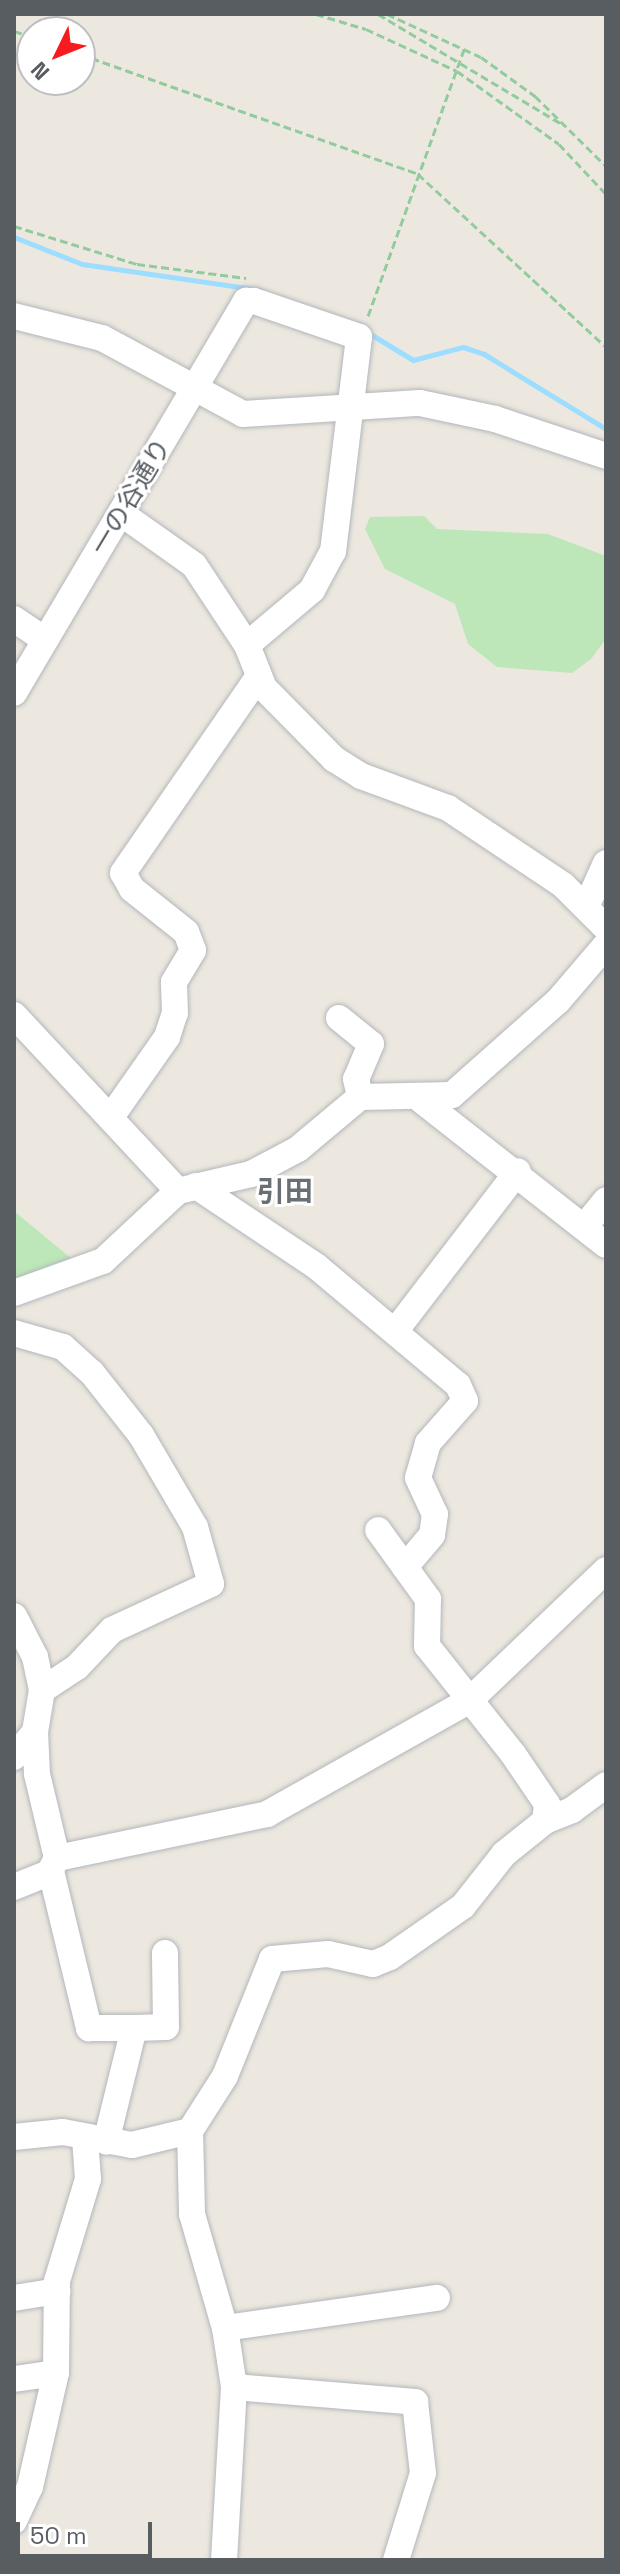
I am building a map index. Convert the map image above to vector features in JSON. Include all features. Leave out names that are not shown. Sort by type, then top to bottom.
[{"type":"street","name":"一の谷通り","points":[[14,693],[252,290]]},
{"type":"street","points":[[247,645],[301,601],[328,565],[336,535],[345,421],[353,406],[359,337],[252,290]]},
{"type":"street","points":[[14,316],[102,338],[224,407],[258,417],[353,406],[433,406],[495,419],[606,456]]},
{"type":"street","points":[[122,514],[194,565],[247,645],[258,677],[334,759],[361,776],[448,808],[587,905],[606,928]]},
{"type":"street","points":[[14,619],[45,640]]},
{"type":"street","points":[[111,1117],[167,1037],[175,1013],[174,982],[193,950],[186,932],[132,889],[123,873],[258,677]]},
{"type":"street","points":[[587,905],[606,863]]},
{"type":"street","points":[[14,1293],[103,1261],[187,1188],[251,1174],[298,1149],[360,1097],[421,1100],[452,1095],[505,1052],[606,945]]},
{"type":"street","points":[[14,1015],[111,1117],[187,1188],[316,1266],[439,1364],[465,1401],[425,1451],[418,1478],[436,1521],[405,1567]]},
{"type":"street","points":[[339,1018],[371,1044],[356,1079],[360,1097]]},
{"type":"street","points":[[421,1100],[518,1171],[606,1245]]},
{"type":"street","points":[[396,1330],[518,1171]]},
{"type":"street","points":[[585,1226],[606,1200]]},
{"type":"street","points":[[14,1333],[63,1347],[132,1422],[195,1527],[211,1584],[112,1630],[77,1667],[42,1690]]},
{"type":"street","points":[[378,1530],[428,1599],[427,1646],[547,1804],[545,1821]]},
{"type":"street","points":[[14,1887],[54,1864],[248,1822],[470,1700],[606,1570]]},
{"type":"street","points":[[14,1616],[35,1657],[42,1690],[35,1732],[41,1799],[89,2028],[166,2027],[165,1953]]},
{"type":"street","points":[[14,1757],[35,1732]]},
{"type":"street","points":[[226,2559],[234,2387],[225,2328],[192,2214],[190,2131],[225,2076],[272,1959],[328,1954],[373,1964],[390,1957],[463,1906],[504,1854],[545,1821],[606,1785]]},
{"type":"street","points":[[14,2521],[30,2487],[56,2373],[57,2291],[96,2140],[134,2028]]},
{"type":"street","points":[[14,2137],[63,2132],[96,2140],[147,2143],[190,2131]]},
{"type":"street","points":[[14,2298],[57,2291]]},
{"type":"street","points":[[225,2328],[437,2298]]},
{"type":"street","points":[[14,2379],[56,2373]]},
{"type":"street","points":[[234,2387],[415,2402],[423,2473],[396,2560]]},
{"type":"path","points":[[316,14],[366,29],[457,71],[559,144],[606,194]]},
{"type":"path","points":[[378,14],[456,64],[566,126]]},
{"type":"path","points":[[387,14],[465,47],[566,126],[606,166]]},
{"type":"path","points":[[359,313],[368,316],[455,77],[456,64],[465,47]]},
{"type":"path","points":[[96,60],[418,174],[606,347]]},
{"type":"path","points":[[14,226],[137,264],[252,290]]},
{"type":"green space","points":[[424,516],[437,529],[548,534],[606,556],[606,639],[591,659],[572,673],[497,667],[468,644],[455,604],[385,569],[365,529],[370,517]]},
{"type":"green space","points":[[14,1211],[78,1264],[14,1283]]},
{"type":"waterway","points":[[14,237],[82,264],[260,290]]},
{"type":"waterway","points":[[372,335],[413,360],[463,347],[484,354],[606,429]]},
{"type":"district","name":"引田","points":[[285,1191]]}]
